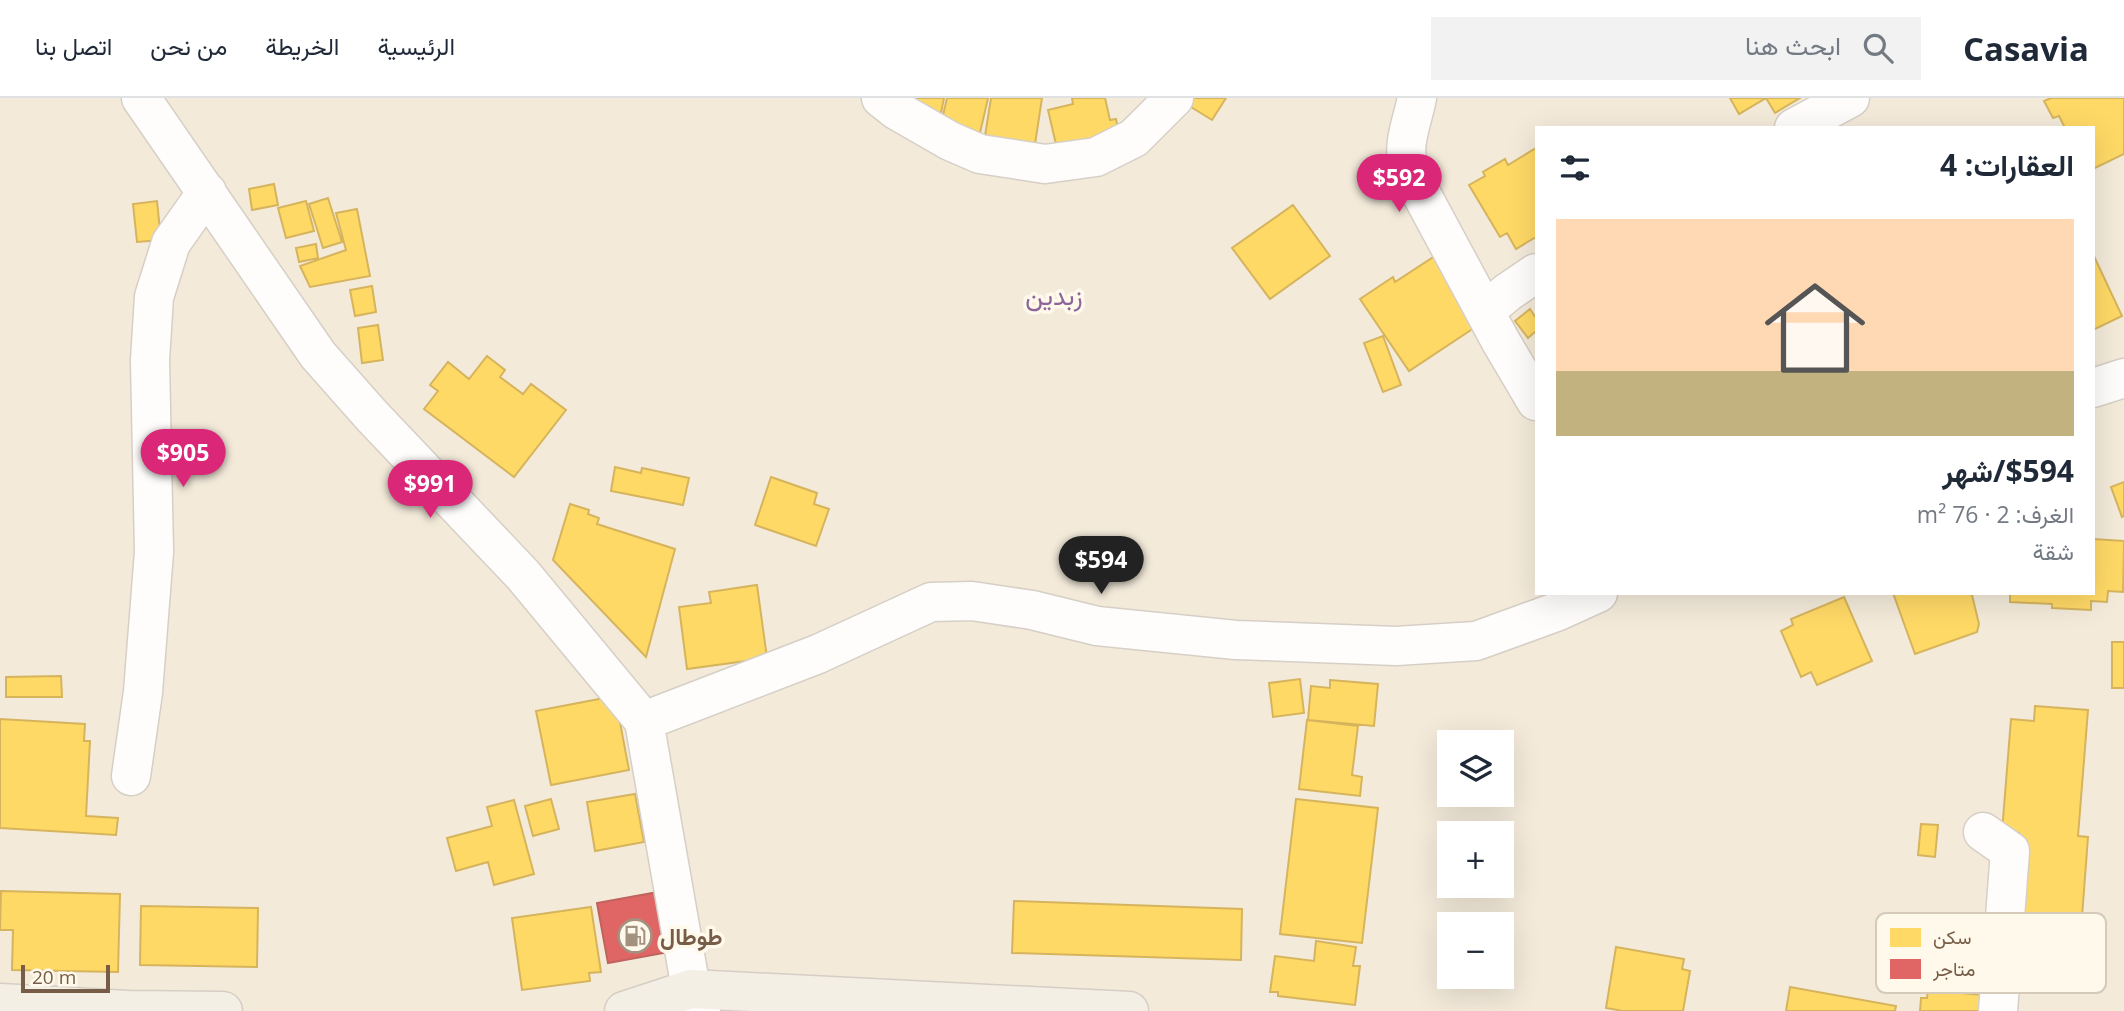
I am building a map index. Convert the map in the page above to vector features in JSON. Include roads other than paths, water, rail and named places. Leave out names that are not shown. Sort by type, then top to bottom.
[{"type":"main road","points":[[624,1011],[696,1000],[1129,1011]]},
{"type":"main road","points":[[0,1003],[128,1010],[223,1011]]},
{"type":"street","points":[[141,98],[318,355],[523,575],[643,720],[696,1000]]},
{"type":"street","points":[[881,98],[896,110],[950,141],[980,153],[1045,164],[1096,157],[1135,138],[1174,98]]},
{"type":"street","points":[[1418,98],[1406,143],[1409,171],[1516,370],[1535,399]]},
{"type":"street","points":[[1798,126],[1850,98]]},
{"type":"street","points":[[131,776],[143,692],[154,552],[150,360],[155,297],[171,243],[207,192]]},
{"type":"street","points":[[1485,312],[1535,274]]},
{"type":"street","points":[[2095,387],[2124,379]]},
{"type":"street","points":[[643,720],[818,654],[931,602],[972,601],[1032,610],[1097,626],[1236,639],[1396,646],[1476,641],[1556,612],[1594,595]]},
{"type":"street","points":[[1983,832],[2010,850],[2005,913]]},
{"type":"street","points":[[1997,1011],[1998,993]]},
{"type":"place","name":"طوطال","points":[[635,936]]},
{"type":"district","name":"زبدين","points":[[1054,295]]}]
